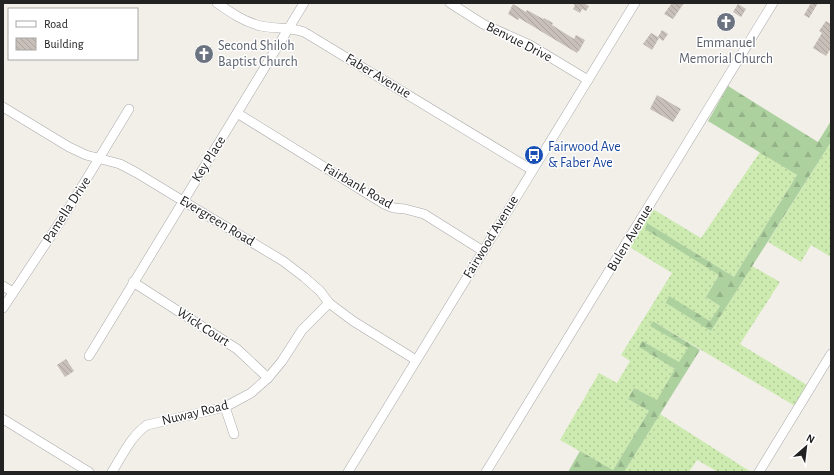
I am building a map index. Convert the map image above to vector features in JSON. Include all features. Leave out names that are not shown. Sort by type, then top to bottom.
[{"type":"street","name":"Faber Avenue","points":[[216,3],[260,26],[304,32],[532,170]]},
{"type":"street","name":"Key Place","points":[[89,356],[304,3]]},
{"type":"street","name":"Benvue Drive","points":[[452,3],[483,24],[530,45],[588,80]]},
{"type":"street","name":"Fairwood Avenue","points":[[348,472],[635,3]]},
{"type":"street","name":"Bulen Avenue","points":[[486,472],[773,3]]},
{"type":"street","name":"Evergreen Road","points":[[3,107],[69,147],[86,155],[120,164],[137,173],[283,261],[304,277],[320,291],[330,303],[353,321],[416,360]]},
{"type":"street","name":"Pamella Drive","points":[[3,308],[51,238],[129,109]]},
{"type":"street","name":"Fairbank Road","points":[[237,113],[384,204],[394,208],[424,214],[483,251]]},
{"type":"street","name":"Wick Court","points":[[133,282],[237,349],[268,378]]},
{"type":"street","points":[[3,286],[13,292]]},
{"type":"street","name":"Nuway Road","points":[[112,472],[135,436],[140,430],[148,425],[225,407],[250,393],[268,378],[282,361],[302,330],[330,303]]},
{"type":"street","points":[[759,472],[831,354]]},
{"type":"street","points":[[225,407],[234,434]]},
{"type":"street","points":[[3,419],[89,472]]},
{"type":"green space","points":[[728,86],[818,142],[831,121],[831,142],[711,331],[666,303],[669,296],[710,321],[720,306],[706,297],[719,275],[645,229],[647,223],[734,277],[797,175],[708,121]]},
{"type":"green space","points":[[831,142],[831,257],[811,245],[801,262],[768,242]]},
{"type":"green space","points":[[760,152],[797,175],[734,277],[648,224],[719,275],[706,297],[720,306],[710,321],[669,297],[711,331],[752,266],[780,282],[740,344],[807,385],[795,406],[653,321],[651,326],[688,348],[680,363],[643,342],[639,346],[675,369],[657,401],[634,388],[628,399],[649,411],[613,470],[560,440],[599,373],[617,383],[630,361],[621,355],[672,273],[628,246],[651,208],[701,238]]},
{"type":"green space","points":[[653,321],[700,350],[624,472],[568,472],[580,451],[613,470],[649,411],[628,399],[634,388],[657,400],[675,369],[639,347],[642,341],[679,362],[688,348],[650,326]]},
{"type":"green space","points":[[660,414],[751,472],[718,472],[697,460],[689,472],[624,472]]},
{"type":"building","points":[[571,3],[587,3],[586,5],[589,6],[586,11],[582,9],[580,13],[573,9],[575,5]]},
{"type":"building","points":[[672,3],[684,3],[673,19],[664,14]]},
{"type":"building","points":[[811,3],[818,3],[809,18],[804,15]]},
{"type":"building","points":[[513,4],[526,12],[527,10],[553,23],[552,25],[574,39],[576,35],[585,40],[579,51],[577,53],[519,18],[518,20],[508,14]]},
{"type":"building","points":[[738,4],[746,9],[741,17],[733,12]]},
{"type":"building","points":[[826,21],[831,24],[831,48],[826,56],[813,48],[822,33],[819,31]]},
{"type":"building","points":[[662,30],[668,34],[663,41],[659,38],[652,50],[643,44],[651,33],[658,37]]},
{"type":"building","points":[[657,95],[681,109],[673,122],[650,109]]},
{"type":"building","points":[[66,359],[74,371],[65,377],[57,365]]},
{"type":"place","name":"Emmanuel Memorial Church","points":[[726,22]]},
{"type":"place","name":"Second Shiloh Baptist Church","points":[[204,54]]},
{"type":"place","name":"Fairwood Ave & Faber Ave","points":[[534,155]]}]
